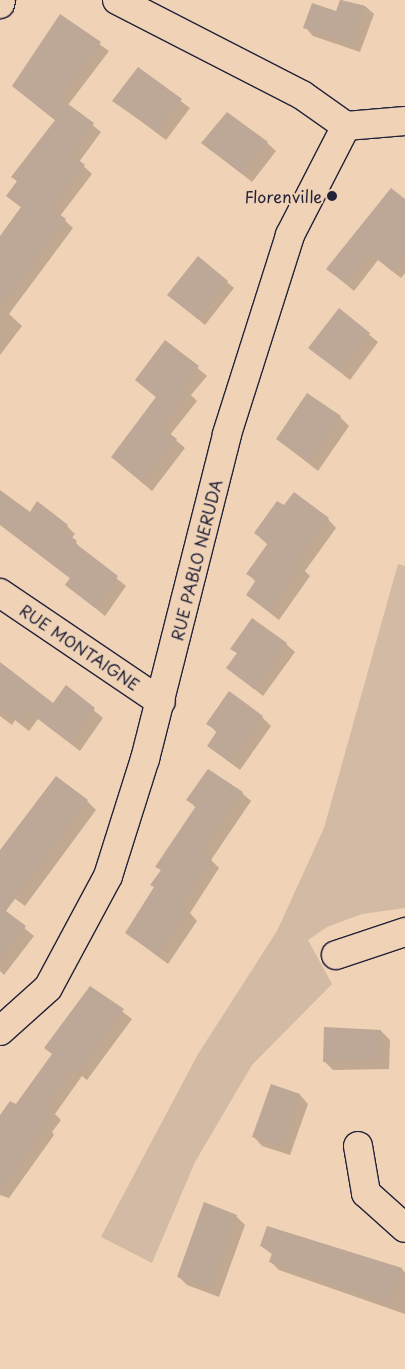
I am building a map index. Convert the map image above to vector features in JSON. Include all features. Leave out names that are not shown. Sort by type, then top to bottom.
[{"type":"street","points":[[117,0],[302,95],[346,126],[405,121]]},
{"type":"street","name":"RUE PABLO NERUDA","points":[[3,1027],[48,988],[108,876],[160,702],[228,434],[290,235],[346,126]]},
{"type":"street","name":"RUE MONTAIGNE","points":[[0,593],[160,702]]},
{"type":"street","points":[[336,955],[405,932]]},
{"type":"street","points":[[358,1146],[366,1194],[405,1228]]},
{"type":"shaded area","points":[[398,564],[405,566],[405,908],[362,914],[327,927],[308,940],[332,984],[252,1065],[195,1162],[152,1263],[101,1237],[198,1054],[277,931],[324,828]]},
{"type":"building","points":[[340,0],[365,6],[352,44],[303,28],[312,3],[336,11]]},
{"type":"building","points":[[60,14],[101,42],[60,98],[94,123],[71,154],[85,165],[51,208],[66,219],[0,307],[0,236],[21,207],[6,196],[17,181],[11,177],[55,120],[12,86]]},
{"type":"building","points":[[138,67],[182,99],[157,132],[112,101]]},
{"type":"building","points":[[227,112],[268,142],[242,174],[201,143]]},
{"type":"building","points":[[391,188],[405,199],[405,256],[392,271],[370,253],[346,284],[326,269]]},
{"type":"building","points":[[198,256],[228,281],[198,319],[167,295]]},
{"type":"building","points":[[339,308],[370,333],[340,372],[308,348]]},
{"type":"building","points":[[165,340],[199,366],[183,387],[190,392],[161,427],[177,439],[143,483],[111,457],[156,397],[135,380]]},
{"type":"building","points":[[307,393],[341,416],[309,463],[276,439]]},
{"type":"building","points":[[0,490],[30,512],[37,501],[68,525],[63,530],[77,541],[75,543],[118,576],[95,608],[65,585],[70,578],[0,523]]},
{"type":"building","points":[[294,492],[329,518],[296,563],[302,567],[270,612],[246,595],[256,580],[246,574],[268,543],[254,533],[277,501],[284,505]]},
{"type":"building","points":[[252,618],[287,643],[254,689],[226,668],[237,653],[230,649]]},
{"type":"building","points":[[0,662],[53,703],[66,685],[95,708],[71,743],[29,712],[20,723],[0,708]]},
{"type":"building","points":[[229,691],[263,716],[231,763],[207,746],[217,731],[206,724]]},
{"type":"building","points":[[208,769],[243,792],[202,852],[212,858],[181,905],[189,911],[159,956],[125,933],[154,887],[150,885],[161,870],[155,867],[196,806],[186,800]]},
{"type":"building","points":[[56,776],[88,800],[6,911],[26,926],[0,960],[0,850]]},
{"type":"building","points":[[90,986],[124,1009],[78,1073],[73,1069],[47,1105],[53,1110],[43,1124],[47,1126],[0,1190],[0,1115],[10,1101],[16,1104],[52,1054],[44,1048]]},
{"type":"building","points":[[324,1027],[381,1030],[380,1060],[323,1062]]},
{"type":"building","points":[[271,1084],[300,1094],[282,1147],[252,1137]]},
{"type":"building","points":[[204,1202],[237,1215],[211,1289],[177,1277]]},
{"type":"building","points":[[267,1226],[402,1268],[390,1304],[269,1262],[273,1251],[260,1246]]},
{"type":"place","name":"Florenville","points":[[332,196]]}]
